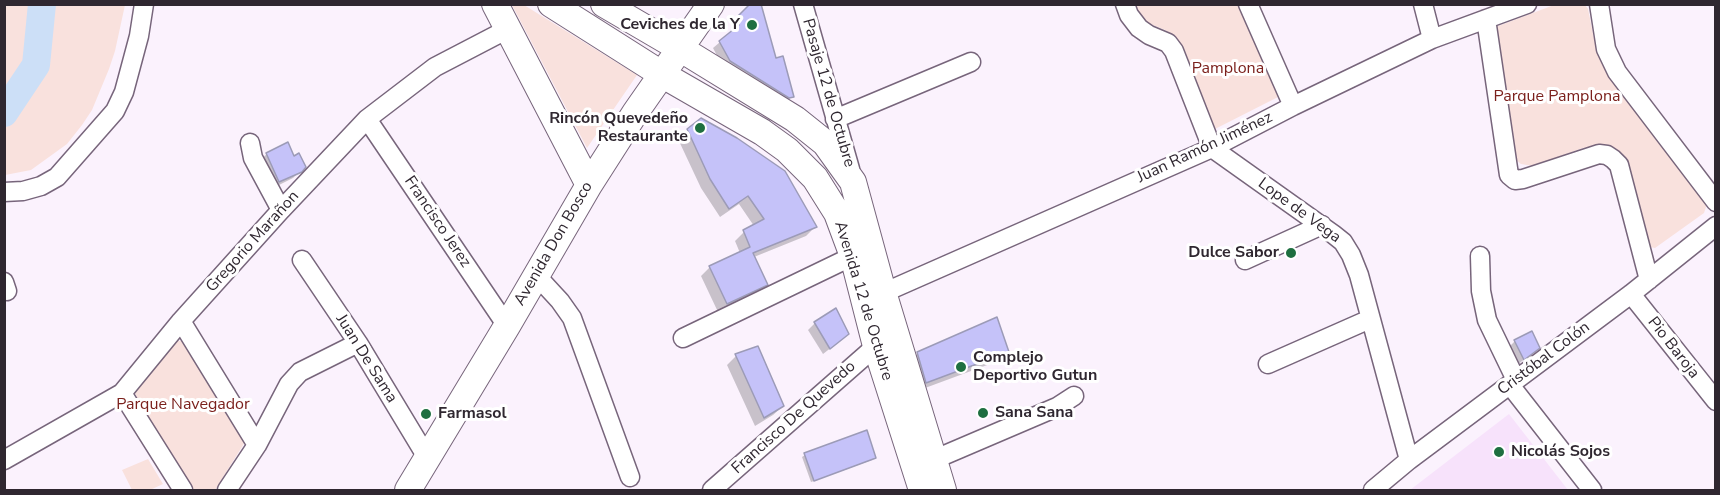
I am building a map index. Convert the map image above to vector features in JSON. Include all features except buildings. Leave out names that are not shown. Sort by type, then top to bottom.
[{"type":"main road","points":[[495,4],[589,185]]},
{"type":"main road","name":"Avenida 12 de Octubre","points":[[551,4],[663,75],[762,132],[787,150],[815,178],[837,213],[943,490]]},
{"type":"main road","name":"Avenida 12 de Octubre","points":[[604,4],[795,119],[825,142],[853,182],[883,293],[886,341],[922,490]]},
{"type":"main road","name":"Avenida Don Bosco","points":[[408,490],[589,185],[635,113],[711,4]]},
{"type":"street","points":[[4,192],[23,191],[41,186],[57,177],[115,111],[121,102],[130,70],[144,4]]},
{"type":"street","name":"Pasaje 12 de Octubre","points":[[803,4],[853,182]]},
{"type":"street","points":[[1125,4],[1129,15],[1139,28],[1168,43],[1174,51],[1212,148]]},
{"type":"street","points":[[1248,4],[1293,106]]},
{"type":"street","points":[[1423,4],[1432,39]]},
{"type":"street","name":"Juan Ramón Jiménez","points":[[883,293],[1212,148],[1432,39],[1527,4]]},
{"type":"street","points":[[1599,4],[1606,49],[1617,72],[1716,202]]},
{"type":"street","points":[[1486,19],[1509,175],[1515,180],[1523,179],[1590,156],[1602,154],[1610,157],[1619,165],[1649,280]]},
{"type":"street","name":"Gregorio Marañon","points":[[4,460],[122,393],[181,321],[367,119],[435,67],[508,29]]},
{"type":"street","points":[[835,119],[971,62]]},
{"type":"street","name":"Francisco Jerez","points":[[367,119],[507,326]]},
{"type":"street","points":[[250,143],[253,158],[281,210]]},
{"type":"street","name":"Lope de Vega","points":[[1212,148],[1343,242],[1359,275],[1409,460]]},
{"type":"street","points":[[1245,260],[1322,225]]},
{"type":"street","name":"Cristóbal Colón","points":[[1373,490],[1388,484],[1409,460],[1631,294],[1716,226]]},
{"type":"street","points":[[683,338],[853,256]]},
{"type":"street","points":[[1480,256],[1481,291],[1487,320],[1513,383],[1592,490]]},
{"type":"street","name":"Juan De Sama","points":[[302,260],[358,343],[428,459]]},
{"type":"street","points":[[536,275],[572,318],[630,477]]},
{"type":"street","name":"Pio Baroja","points":[[1631,294],[1716,402]]},
{"type":"street","points":[[1268,364],[1370,319]]},
{"type":"street","points":[[181,321],[257,445]]},
{"type":"street","name":"Francisco De Quevedo","points":[[720,488],[886,341]]},
{"type":"street","points":[[226,490],[257,445],[289,384],[300,372],[358,343]]},
{"type":"street","points":[[122,393],[183,490]]},
{"type":"street","points":[[933,460],[1057,407],[1074,396]]},
{"type":"shaded area","name":"Nicolás Sojos","points":[[1509,414],[1568,490],[1410,490]]},
{"type":"green space","points":[[5,4],[125,5],[109,69],[92,110],[82,125],[67,144],[31,170],[5,175]]},
{"type":"green space","points":[[512,5],[524,5],[637,75],[587,148]]},
{"type":"green space","name":"Pamplona","points":[[1135,5],[1240,5],[1280,96],[1215,129],[1174,37],[1165,30],[1148,23],[1141,17]]},
{"type":"green space","name":"Parque Pamplona","points":[[1554,5],[1585,5],[1588,9],[1596,48],[1609,77],[1705,201],[1704,213],[1655,248],[1650,247],[1625,170],[1592,147],[1583,148],[1533,166],[1521,164],[1515,159],[1493,28]]},
{"type":"green space","name":"Parque Navegador","points":[[175,341],[189,341],[245,442],[215,490],[190,490],[133,390]]},
{"type":"green space","points":[[148,459],[163,484],[150,490],[132,490],[122,470]]},
{"type":"waterway","points":[[4,113],[36,65],[42,4]]},
{"type":"place","name":"Ceviches de la Y","points":[[752,25]]},
{"type":"place","name":"Rincón Quevedeño Restaurante","points":[[700,128]]},
{"type":"place","name":"Dulce Sabor","points":[[1291,253]]},
{"type":"place","name":"Complejo Deportivo Gutun","points":[[961,367]]},
{"type":"place","name":"Sana Sana","points":[[983,413]]},
{"type":"place","name":"Farmasol","points":[[426,414]]},
{"type":"place","name":"Nicolás Sojos","points":[[1499,452]]}]
